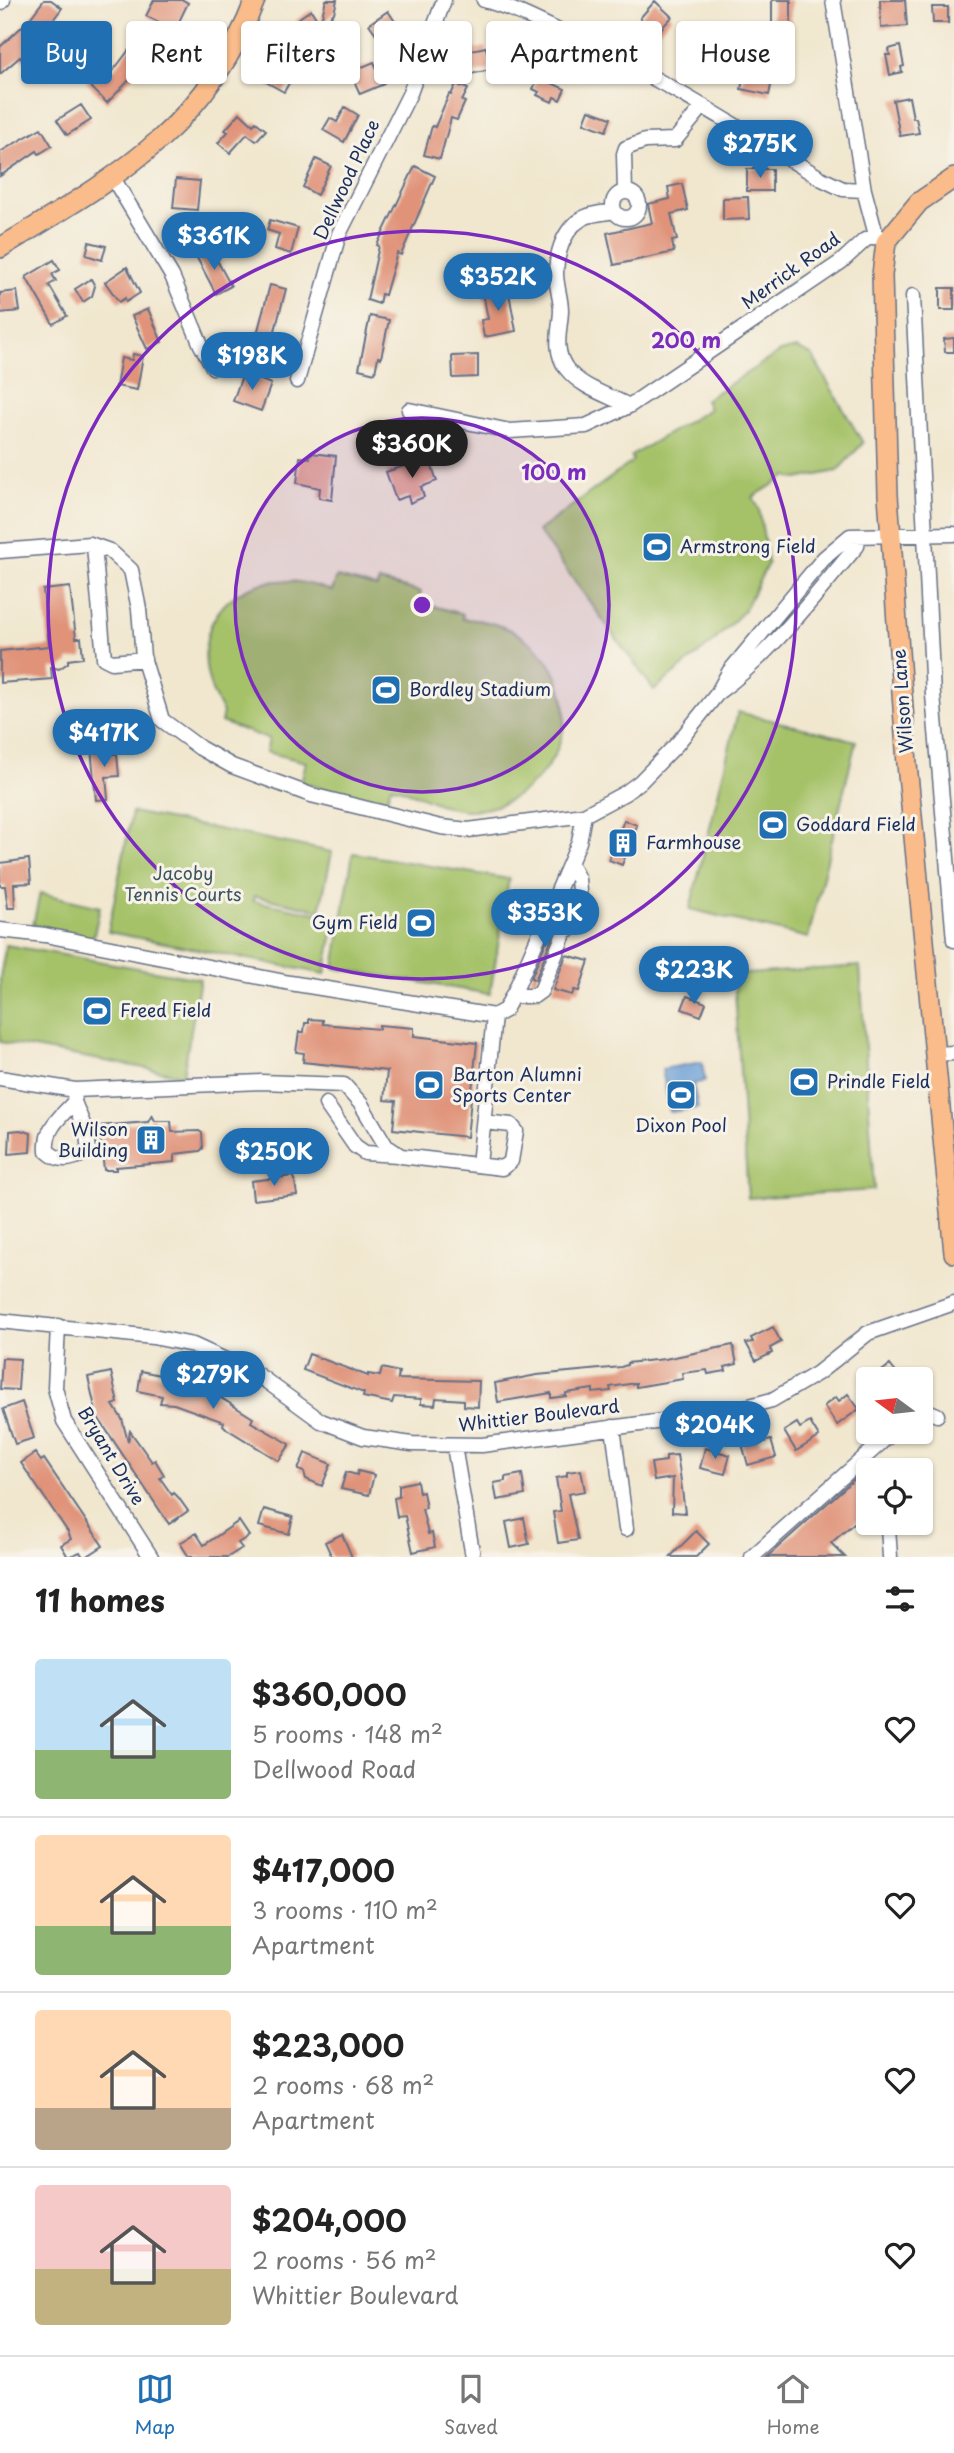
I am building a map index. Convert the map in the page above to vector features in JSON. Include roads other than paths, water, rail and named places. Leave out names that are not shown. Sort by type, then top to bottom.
[{"type":"main road","points":[[0,248],[113,178],[167,134],[204,93],[236,45],[255,0]]},
{"type":"main road","points":[[881,239],[919,202],[954,178]]},
{"type":"main road","name":"Wilson Lane","points":[[881,239],[888,495],[907,764],[944,1054],[954,1253]]},
{"type":"street","name":"Dellwood Place","points":[[297,381],[339,234],[410,93],[444,0]]},
{"type":"street","points":[[484,0],[523,14],[622,59],[822,179],[843,189],[864,190]]},
{"type":"street","points":[[833,0],[864,190],[881,239]]},
{"type":"street","points":[[625,192],[626,148],[645,141],[675,140],[703,106]]},
{"type":"street","points":[[113,178],[172,276],[213,367]]},
{"type":"street","points":[[625,192],[636,197],[638,209],[629,218],[620,217],[614,211],[615,198],[625,192]]},
{"type":"street","points":[[614,211],[585,217],[571,227],[565,236],[556,276],[561,299],[557,344],[561,358],[571,374],[588,387],[629,406]]},
{"type":"street","name":"Merrick Road","points":[[409,410],[510,431],[586,426],[629,406],[841,262],[864,240],[881,239]]},
{"type":"street","name":"Wilson Lane","points":[[913,296],[938,757],[954,940]]},
{"type":"street","points":[[0,551],[90,544],[110,551],[131,570],[139,609],[144,659],[162,720],[186,739],[232,766],[311,796],[429,824],[468,830],[584,815],[640,782],[677,744],[717,694],[729,672],[807,578],[835,547],[850,536],[954,534]]},
{"type":"street","points":[[717,694],[737,679],[807,608],[857,546],[858,537]]},
{"type":"street","points":[[94,546],[104,658],[112,662],[144,659]]},
{"type":"street","points":[[807,578],[822,590]]},
{"type":"street","points":[[793,597],[807,608]]},
{"type":"street","points":[[938,757],[954,754]]},
{"type":"street","points":[[0,930],[45,935],[290,983],[494,1016],[505,1010],[512,996],[579,842],[584,815]]},
{"type":"street","points":[[512,996],[534,996],[541,991],[565,931],[573,928],[581,915],[578,879],[570,863]]},
{"type":"street","points":[[479,1165],[494,1016]]},
{"type":"street","points":[[0,1078],[75,1096],[261,1082],[344,1085],[361,1104],[386,1146],[401,1156]]},
{"type":"street","points":[[75,1096],[88,1134],[89,1152],[69,1160],[56,1158],[47,1151],[46,1139],[50,1129],[75,1096]]},
{"type":"street","points":[[326,1104],[355,1146],[365,1153],[502,1168],[511,1161],[516,1131],[511,1125],[484,1122]]},
{"type":"street","name":"Whittier Boulevard","points":[[0,1321],[153,1337],[192,1345],[258,1376],[321,1421],[363,1437],[412,1444],[454,1446],[482,1445],[723,1413],[772,1400],[818,1373],[868,1333],[954,1303]]},
{"type":"street","name":"Bryant Drive","points":[[58,1326],[55,1388],[64,1422],[151,1557]]},
{"type":"street","points":[[933,1413],[937,1415]]},
{"type":"street","points":[[613,1427],[626,1529]]},
{"type":"street","points":[[752,1557],[879,1444]]},
{"type":"street","points":[[454,1446],[474,1557]]},
{"type":"street","points":[[889,1535],[890,1557]]},
{"type":"water","name":"Dixon Pool","points":[[702,1062],[705,1081],[693,1084],[698,1108],[670,1112],[662,1069]]},
{"type":"place","name":"Armstrong Field","points":[[657,547]]},
{"type":"place","name":"Bordley Stadium","points":[[386,690]]},
{"type":"place","name":"Goddard Field","points":[[773,825]]},
{"type":"place","name":"Farmhouse","points":[[623,843]]},
{"type":"place","name":"Gym Field","points":[[421,923]]},
{"type":"place","name":"Freed Field","points":[[97,1011]]},
{"type":"place","name":"Prindle Field","points":[[804,1082]]},
{"type":"place","name":"Barton Alumni Sports Center","points":[[429,1085]]},
{"type":"place","name":"Dixon Pool","points":[[681,1095]]},
{"type":"place","name":"Wilson Building","points":[[151,1140]]},
{"type":"park label","name":"Jacoby Tennis Courts","points":[[183,884]]}]
